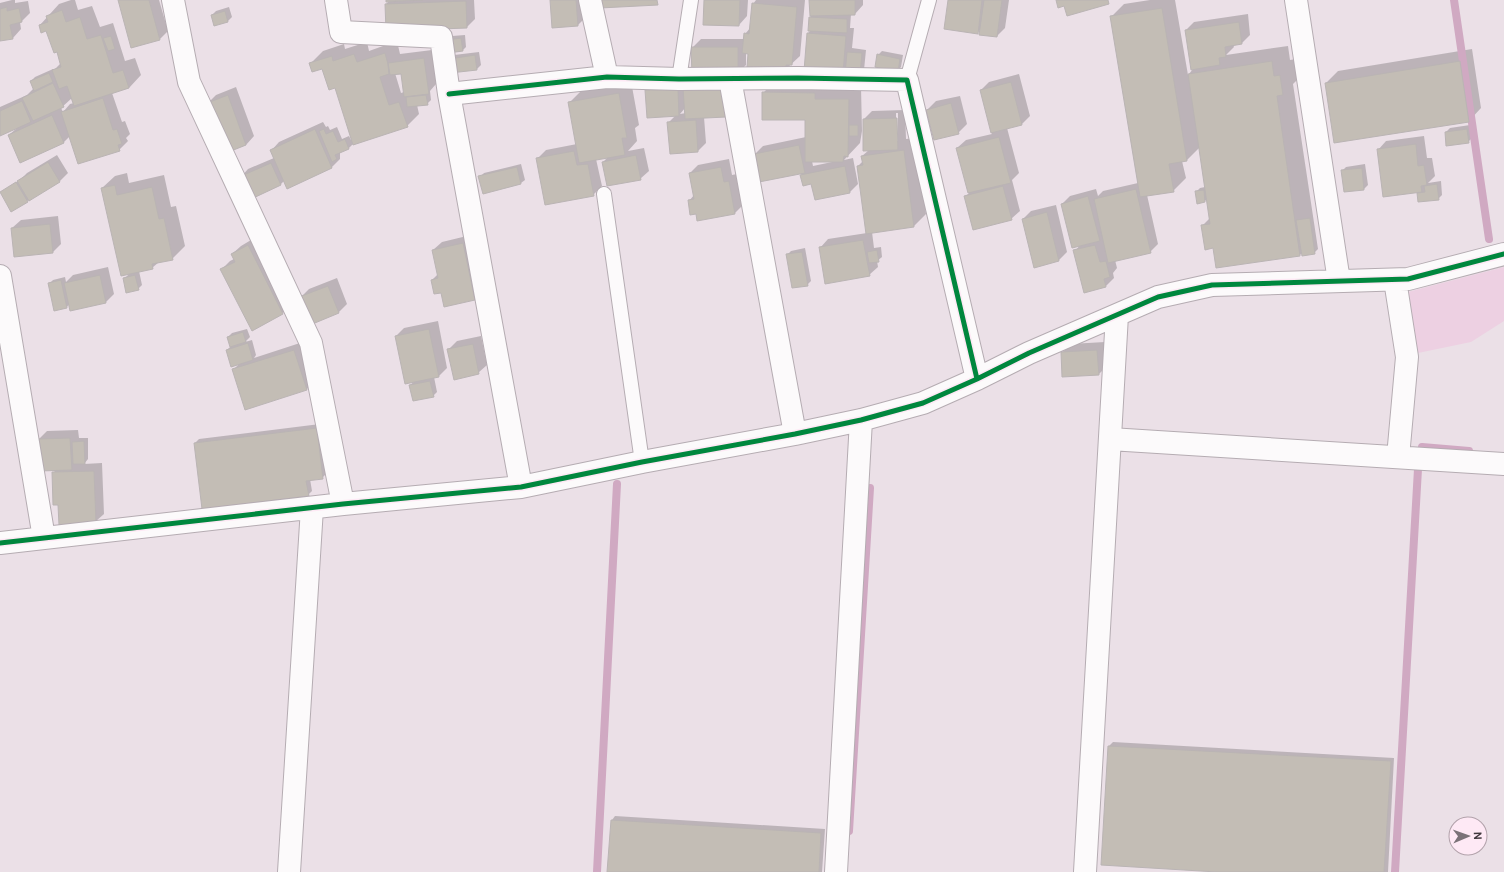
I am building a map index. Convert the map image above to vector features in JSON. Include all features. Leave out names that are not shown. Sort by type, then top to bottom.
[{"type":"street","points":[[173,0],[189,82],[311,343],[343,504]]},
{"type":"street","points":[[336,0],[341,32],[440,37],[521,487]]},
{"type":"street","points":[[590,0],[607,77]]},
{"type":"street","points":[[1296,0],[1339,281]]},
{"type":"street","points":[[450,94],[607,77],[679,79],[798,78],[907,80],[978,380]]},
{"type":"street","points":[[730,79],[794,434]]},
{"type":"street","points":[[0,543],[343,504],[521,487],[861,420],[923,403],[978,380],[1029,353],[1158,298],[1212,284],[1408,279],[1504,254]]},
{"type":"street","points":[[0,276],[44,538]]},
{"type":"street","points":[[1395,280],[1407,357],[1398,457]]},
{"type":"street","points":[[1085,872],[1117,315]]},
{"type":"street","points":[[836,872],[861,420]]},
{"type":"street","points":[[1110,440],[1504,464]]},
{"type":"street","points":[[289,872],[312,508]]},
{"type":"lane","points":[[679,79],[691,0]]},
{"type":"lane","points":[[907,80],[929,0]]},
{"type":"lane","points":[[604,194],[642,462]]},
{"type":"shaded area","points":[[1504,267],[1504,321],[1471,342],[1418,353],[1404,293]]},
{"type":"building","points":[[118,0],[149,0],[160,40],[131,48]]},
{"type":"building","points":[[386,0],[423,0],[386,2]]},
{"type":"building","points":[[550,0],[576,0],[578,26],[552,28]]},
{"type":"building","points":[[599,0],[657,0],[658,5],[600,8]]},
{"type":"building","points":[[704,0],[740,0],[739,26],[703,25]]},
{"type":"building","points":[[809,0],[855,0],[855,15],[810,16]]},
{"type":"building","points":[[948,0],[982,0],[978,34],[944,29]]},
{"type":"building","points":[[984,0],[1002,0],[997,37],[979,35]]},
{"type":"building","points":[[1056,0],[1108,0],[1109,4],[1067,16],[1064,6],[1058,8]]},
{"type":"building","points":[[466,1],[467,28],[386,31],[385,4]]},
{"type":"building","points":[[752,3],[797,7],[792,65],[786,65],[786,70],[747,67],[748,54],[742,53],[744,33],[749,34]]},
{"type":"building","points":[[7,7],[7,11],[19,8],[22,22],[10,25],[13,39],[0,41],[0,9]]},
{"type":"building","points":[[1162,8],[1187,161],[1169,164],[1174,192],[1140,197],[1110,16]]},
{"type":"building","points":[[62,10],[66,22],[80,17],[87,39],[101,35],[113,73],[123,70],[129,88],[74,106],[67,86],[59,89],[52,70],[61,67],[57,52],[54,53],[46,31],[41,33],[39,25],[48,22],[46,16]]},
{"type":"building","points":[[225,11],[228,22],[214,26],[211,15]]},
{"type":"building","points":[[809,17],[847,19],[847,33],[808,31]]},
{"type":"building","points":[[1239,22],[1242,44],[1225,47],[1226,57],[1219,58],[1220,65],[1191,70],[1185,30]]},
{"type":"building","points":[[807,33],[846,36],[843,74],[804,71]]},
{"type":"building","points":[[111,36],[115,49],[108,51],[103,38]]},
{"type":"building","points":[[461,38],[463,51],[448,53],[447,40]]},
{"type":"building","points":[[691,47],[738,47],[738,74],[692,75]]},
{"type":"building","points":[[847,52],[862,53],[860,75],[845,74]]},
{"type":"building","points":[[385,53],[389,74],[380,77],[389,105],[399,102],[408,127],[353,145],[335,88],[329,90],[322,69],[312,72],[309,63],[332,56],[333,61],[354,54],[357,62]]},
{"type":"building","points":[[877,54],[900,59],[898,72],[875,67]]},
{"type":"building","points":[[475,55],[477,70],[450,73],[449,59]]},
{"type":"building","points":[[424,58],[429,94],[404,97],[401,74],[390,75],[388,63]]},
{"type":"building","points":[[1272,61],[1274,76],[1280,75],[1283,95],[1277,96],[1300,256],[1216,268],[1213,248],[1205,250],[1201,225],[1210,224],[1188,74]]},
{"type":"building","points":[[1460,61],[1469,122],[1334,143],[1325,83]]},
{"type":"building","points":[[49,73],[53,82],[34,91],[30,81]]},
{"type":"building","points":[[1011,82],[1022,125],[991,133],[980,90]]},
{"type":"building","points":[[53,83],[64,107],[33,121],[22,98]]},
{"type":"building","points":[[725,86],[726,117],[685,119],[683,88]]},
{"type":"building","points":[[678,89],[679,116],[647,118],[645,90]]},
{"type":"building","points":[[762,92],[815,93],[815,99],[849,99],[848,157],[844,156],[843,162],[805,162],[805,120],[762,120]]},
{"type":"building","points":[[619,93],[627,138],[622,138],[625,155],[579,163],[568,102]]},
{"type":"building","points":[[228,95],[246,145],[231,151],[207,103]]},
{"type":"building","points":[[426,95],[428,105],[407,107],[406,97]]},
{"type":"building","points":[[103,98],[113,130],[117,129],[122,144],[118,145],[120,151],[78,164],[61,112]]},
{"type":"building","points":[[22,101],[31,122],[0,136],[0,111]]},
{"type":"building","points":[[951,103],[959,134],[934,140],[926,110]]},
{"type":"building","points":[[52,115],[64,143],[20,163],[8,135]]},
{"type":"building","points":[[897,118],[898,150],[863,151],[863,119]]},
{"type":"building","points":[[696,120],[698,152],[670,154],[667,122]]},
{"type":"building","points":[[849,125],[858,125],[858,136],[849,136]]},
{"type":"building","points":[[315,129],[332,168],[287,189],[270,150]]},
{"type":"building","points":[[324,129],[326,134],[333,131],[338,142],[345,139],[349,149],[335,155],[337,159],[332,162],[319,131]]},
{"type":"building","points":[[1467,129],[1469,143],[1446,146],[1445,132]]},
{"type":"building","points":[[999,137],[1011,183],[968,193],[956,148]]},
{"type":"building","points":[[1416,144],[1418,166],[1424,165],[1427,185],[1421,186],[1422,192],[1383,197],[1377,149]]},
{"type":"building","points":[[799,145],[805,173],[759,182],[754,154]]},
{"type":"building","points":[[904,150],[914,227],[866,234],[857,166],[863,165],[861,156]]},
{"type":"building","points":[[574,151],[577,165],[588,164],[594,196],[545,205],[536,158]]},
{"type":"building","points":[[636,155],[641,180],[607,186],[602,162]]},
{"type":"building","points":[[48,162],[60,182],[29,201],[17,181]]},
{"type":"building","points":[[271,163],[281,185],[249,200],[239,177]]},
{"type":"building","points":[[845,166],[850,193],[815,200],[811,184],[803,186],[800,175]]},
{"type":"building","points":[[517,167],[521,184],[483,194],[478,176]]},
{"type":"building","points":[[721,167],[724,182],[729,181],[735,214],[697,221],[696,214],[690,215],[688,200],[694,199],[689,173]]},
{"type":"building","points":[[1362,168],[1364,190],[1344,192],[1341,170]]},
{"type":"building","points":[[16,182],[28,202],[11,212],[0,192]]},
{"type":"building","points":[[1437,184],[1439,200],[1418,202],[1417,193],[1425,192],[1424,186]]},
{"type":"building","points":[[115,185],[117,195],[152,187],[159,219],[164,218],[173,260],[152,264],[153,269],[121,276],[101,188]]},
{"type":"building","points":[[1003,186],[1012,220],[973,230],[964,196]]},
{"type":"building","points":[[1136,189],[1151,253],[1108,263],[1094,199]]},
{"type":"building","points":[[1204,190],[1205,202],[1197,204],[1195,191]]},
{"type":"building","points":[[1088,196],[1100,241],[1072,248],[1061,204]]},
{"type":"building","points":[[1047,212],[1059,261],[1034,268],[1022,219]]},
{"type":"building","points":[[1310,218],[1315,254],[1302,256],[1296,220]]},
{"type":"building","points":[[50,224],[53,253],[14,257],[11,228]]},
{"type":"building","points":[[863,240],[870,276],[825,284],[819,247]]},
{"type":"building","points":[[463,243],[475,300],[444,307],[441,293],[434,294],[431,280],[438,278],[432,250]]},
{"type":"building","points":[[248,245],[283,314],[252,331],[220,269],[235,262],[231,254]]},
{"type":"building","points":[[1095,245],[1100,262],[1106,261],[1110,277],[1104,279],[1106,287],[1084,293],[1073,250]]},
{"type":"building","points":[[877,250],[879,262],[869,263],[867,252]]},
{"type":"building","points":[[802,252],[808,286],[792,288],[786,254]]},
{"type":"building","points":[[100,275],[106,303],[70,311],[64,283]]},
{"type":"building","points":[[135,275],[139,290],[126,293],[123,278]]},
{"type":"building","points":[[61,280],[67,308],[54,311],[48,283]]},
{"type":"building","points":[[328,286],[339,313],[310,325],[299,297]]},
{"type":"building","points":[[429,329],[439,377],[405,384],[395,336]]},
{"type":"building","points":[[243,332],[246,342],[230,347],[227,337]]},
{"type":"building","points":[[248,343],[253,360],[231,367],[226,350]]},
{"type":"building","points":[[473,344],[479,374],[454,380],[447,349]]},
{"type":"building","points":[[294,350],[307,390],[245,410],[232,369]]},
{"type":"building","points":[[1097,350],[1099,375],[1062,377],[1061,352]]},
{"type":"building","points":[[430,381],[434,397],[413,401],[409,385]]},
{"type":"building","points":[[317,428],[323,479],[306,481],[309,496],[202,509],[194,443]]},
{"type":"building","points":[[70,438],[72,470],[39,471],[38,439]]},
{"type":"building","points":[[84,441],[85,464],[73,464],[72,442]]},
{"type":"building","points":[[94,471],[96,523],[59,525],[58,505],[53,505],[52,472]]},
{"type":"building","points":[[1108,746],[1391,761],[1384,872],[1217,872],[1101,865]]},
{"type":"building","points":[[611,820],[821,833],[819,872],[607,872]]},
{"type":"waterway","points":[[1454,0],[1489,239]]},
{"type":"waterway","points":[[1422,447],[1469,451]]},
{"type":"waterway","points":[[1395,872],[1418,469]]},
{"type":"waterway","points":[[597,872],[617,484]]},
{"type":"waterway","points":[[849,831],[870,488]]},
{"type":"cycle path","points":[[449,94],[607,77],[679,79],[798,78],[907,80],[977,379]]},
{"type":"cycle path","points":[[0,543],[343,504],[521,487],[642,462],[795,434],[861,420],[923,403],[977,379],[1029,353],[1158,297],[1212,285],[1408,279],[1504,254]]}]
